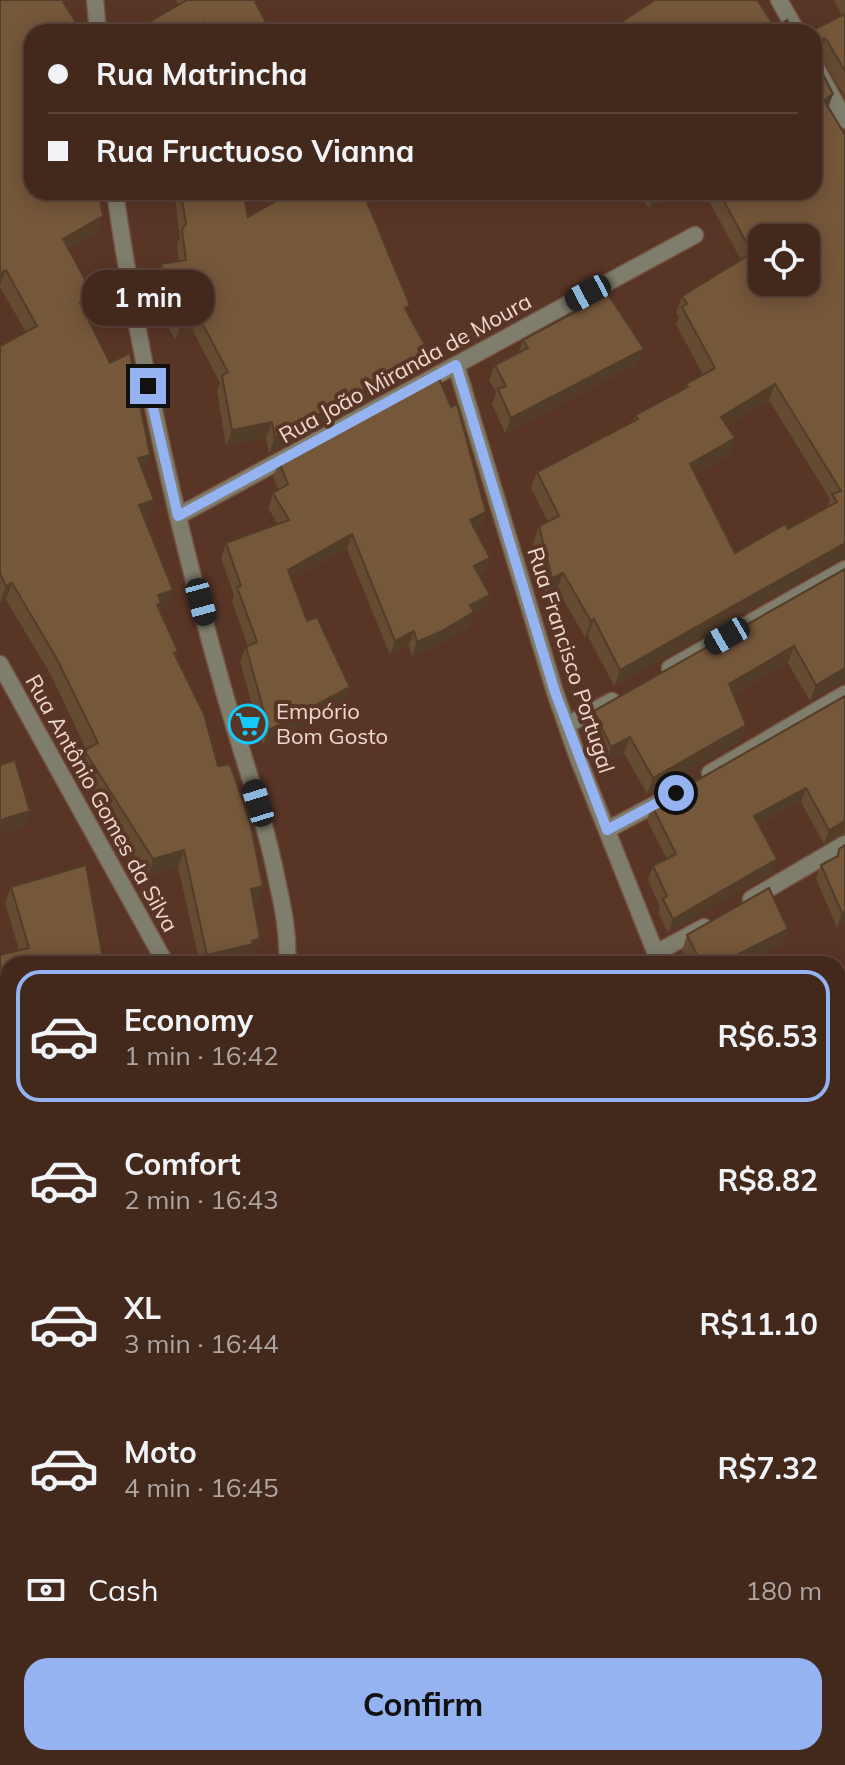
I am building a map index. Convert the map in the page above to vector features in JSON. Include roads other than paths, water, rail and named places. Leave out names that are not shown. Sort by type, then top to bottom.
[{"type":"street","points":[[95,0],[97,24]]},
{"type":"street","points":[[779,0],[792,24]]},
{"type":"street","points":[[822,78],[845,120]]},
{"type":"street","points":[[116,200],[148,386],[223,688],[267,832],[282,904],[287,956]]},
{"type":"street","name":"Rua João Miranda de Moura","points":[[178,516],[695,235]]},
{"type":"street","name":"Rua Francisco Portugal","points":[[456,365],[567,725],[657,956]]},
{"type":"street","points":[[662,673],[845,569]]},
{"type":"street","name":"Rua Antônio Gomes da Silva","points":[[0,664],[162,956]]},
{"type":"street","points":[[607,830],[845,694]]},
{"type":"street","points":[[567,725],[622,695]]},
{"type":"street","points":[[661,956],[845,844]]},
{"type":"place","name":"Empório Bom Gosto","points":[[248,724]]}]
